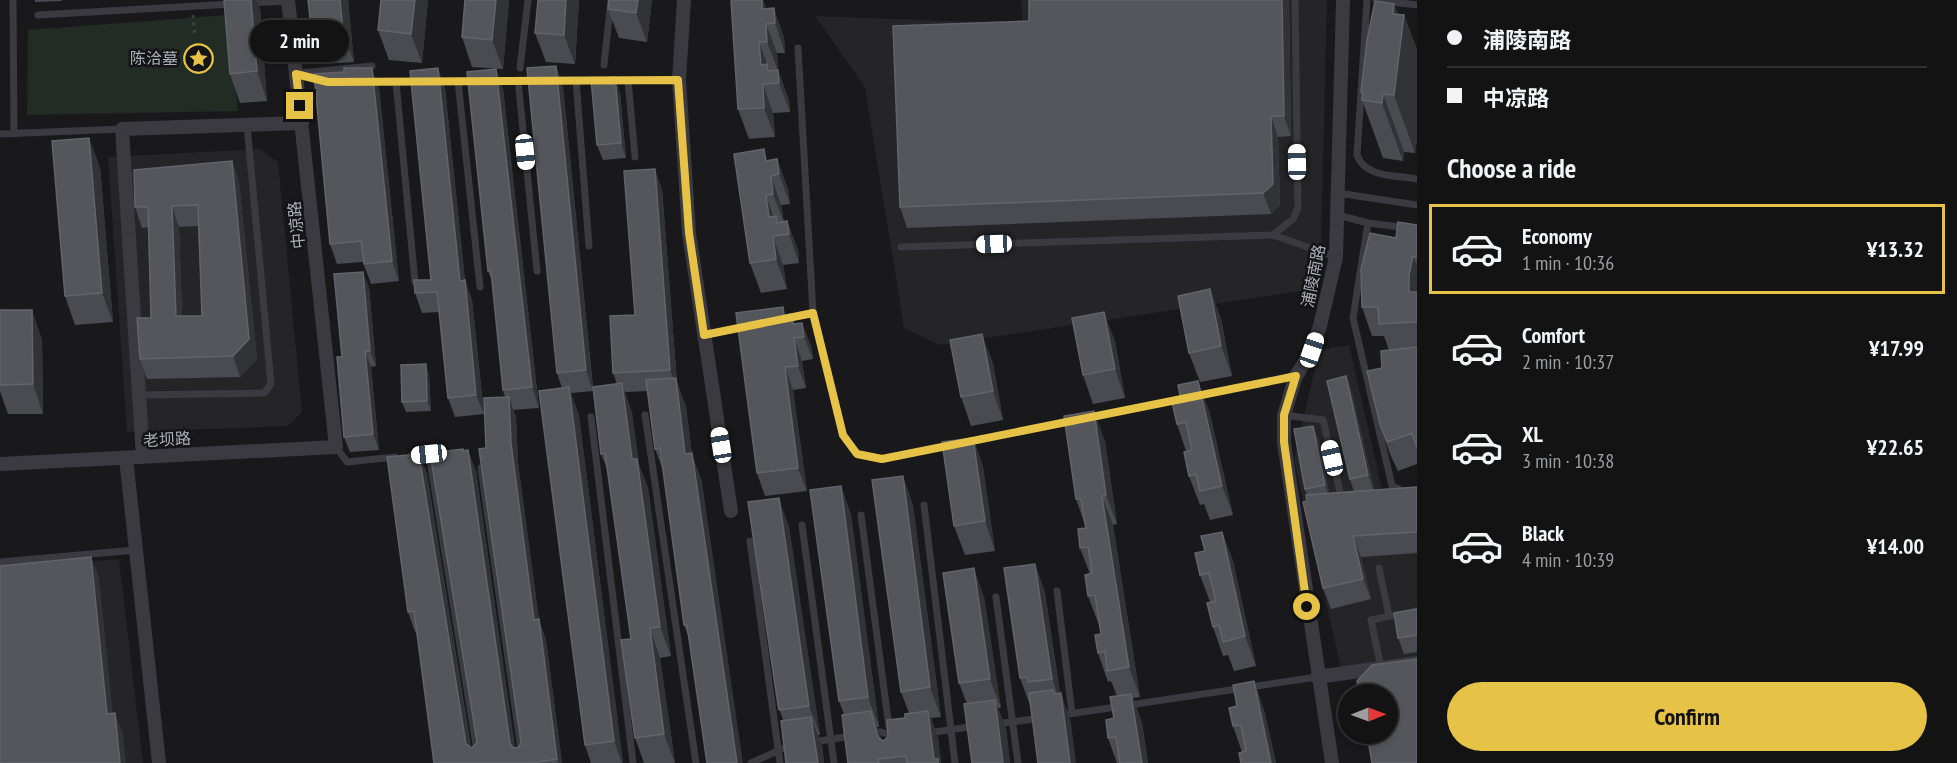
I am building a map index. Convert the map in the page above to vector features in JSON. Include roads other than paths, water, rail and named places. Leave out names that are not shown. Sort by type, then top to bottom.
[{"type":"street","name":"中凉路","points":[[288,0],[336,447]]},
{"type":"street","points":[[684,0],[678,80],[689,233],[731,511]]},
{"type":"street","name":"浦陵南路","points":[[1332,763],[1317,677],[1284,442],[1284,415],[1296,376],[1312,350],[1320,326],[1336,257],[1343,0]]},
{"type":"street","points":[[143,457],[122,129],[302,123]]},
{"type":"street","name":"老坝路","points":[[0,464],[336,447]]},
{"type":"street","points":[[126,458],[159,763]]},
{"type":"street","points":[[1317,677],[1417,663]]},
{"type":"lane","points":[[14,0],[14,133]]},
{"type":"lane","points":[[38,15],[288,0]]},
{"type":"lane","points":[[520,68],[528,0]]},
{"type":"lane","points":[[604,65],[611,0]]},
{"type":"lane","points":[[1273,235],[1293,219],[1298,208],[1295,0]]},
{"type":"lane","points":[[1367,0],[1357,155],[1361,166],[1369,171],[1417,179]]},
{"type":"lane","points":[[1376,0],[1417,5]]},
{"type":"lane","points":[[798,48],[813,313],[843,435],[857,454],[882,459],[1296,376]]},
{"type":"lane","points":[[296,74],[372,66]]},
{"type":"lane","points":[[296,74],[328,82]]},
{"type":"lane","points":[[576,80],[589,246]]},
{"type":"lane","points":[[628,80],[635,158]]},
{"type":"lane","points":[[362,82],[678,80]]},
{"type":"lane","points":[[458,81],[480,287]]},
{"type":"lane","points":[[518,81],[537,271]]},
{"type":"lane","points":[[396,82],[415,282]]},
{"type":"lane","points":[[139,395],[264,393],[272,384],[247,124]]},
{"type":"lane","points":[[0,134],[122,129]]},
{"type":"lane","points":[[1338,193],[1417,205]]},
{"type":"lane","points":[[1338,215],[1368,223],[1417,229]]},
{"type":"lane","points":[[1368,223],[1353,318],[1392,486],[1404,492],[1417,490]]},
{"type":"lane","points":[[901,247],[1273,235],[1336,257]]},
{"type":"lane","points":[[781,319],[813,313]]},
{"type":"lane","points":[[704,335],[759,324]]},
{"type":"lane","points":[[645,415],[696,763]]},
{"type":"lane","points":[[1284,415],[1323,420],[1341,496]]},
{"type":"lane","points":[[591,417],[633,763]]},
{"type":"lane","points":[[336,447],[347,462],[429,454],[479,763]]},
{"type":"lane","points":[[481,468],[523,763]]},
{"type":"lane","points":[[924,505],[956,763]]},
{"type":"lane","points":[[861,515],[891,744]]},
{"type":"lane","points":[[802,525],[834,763]]},
{"type":"lane","points":[[750,542],[780,763]]},
{"type":"lane","points":[[0,562],[136,550]]},
{"type":"lane","points":[[1379,567],[1389,616]]},
{"type":"lane","points":[[1056,591],[1072,713]]},
{"type":"lane","points":[[996,597],[1018,763]]},
{"type":"lane","points":[[1381,669],[1371,620],[1417,612]]},
{"type":"lane","points":[[992,724],[1317,677]]},
{"type":"lane","points":[[919,734],[982,726]]},
{"type":"lane","points":[[809,742],[881,732],[909,736]]},
{"type":"lane","points":[[751,763],[778,749],[798,744]]},
{"type":"place","name":"陈洽墓","points":[[199,58]]}]
